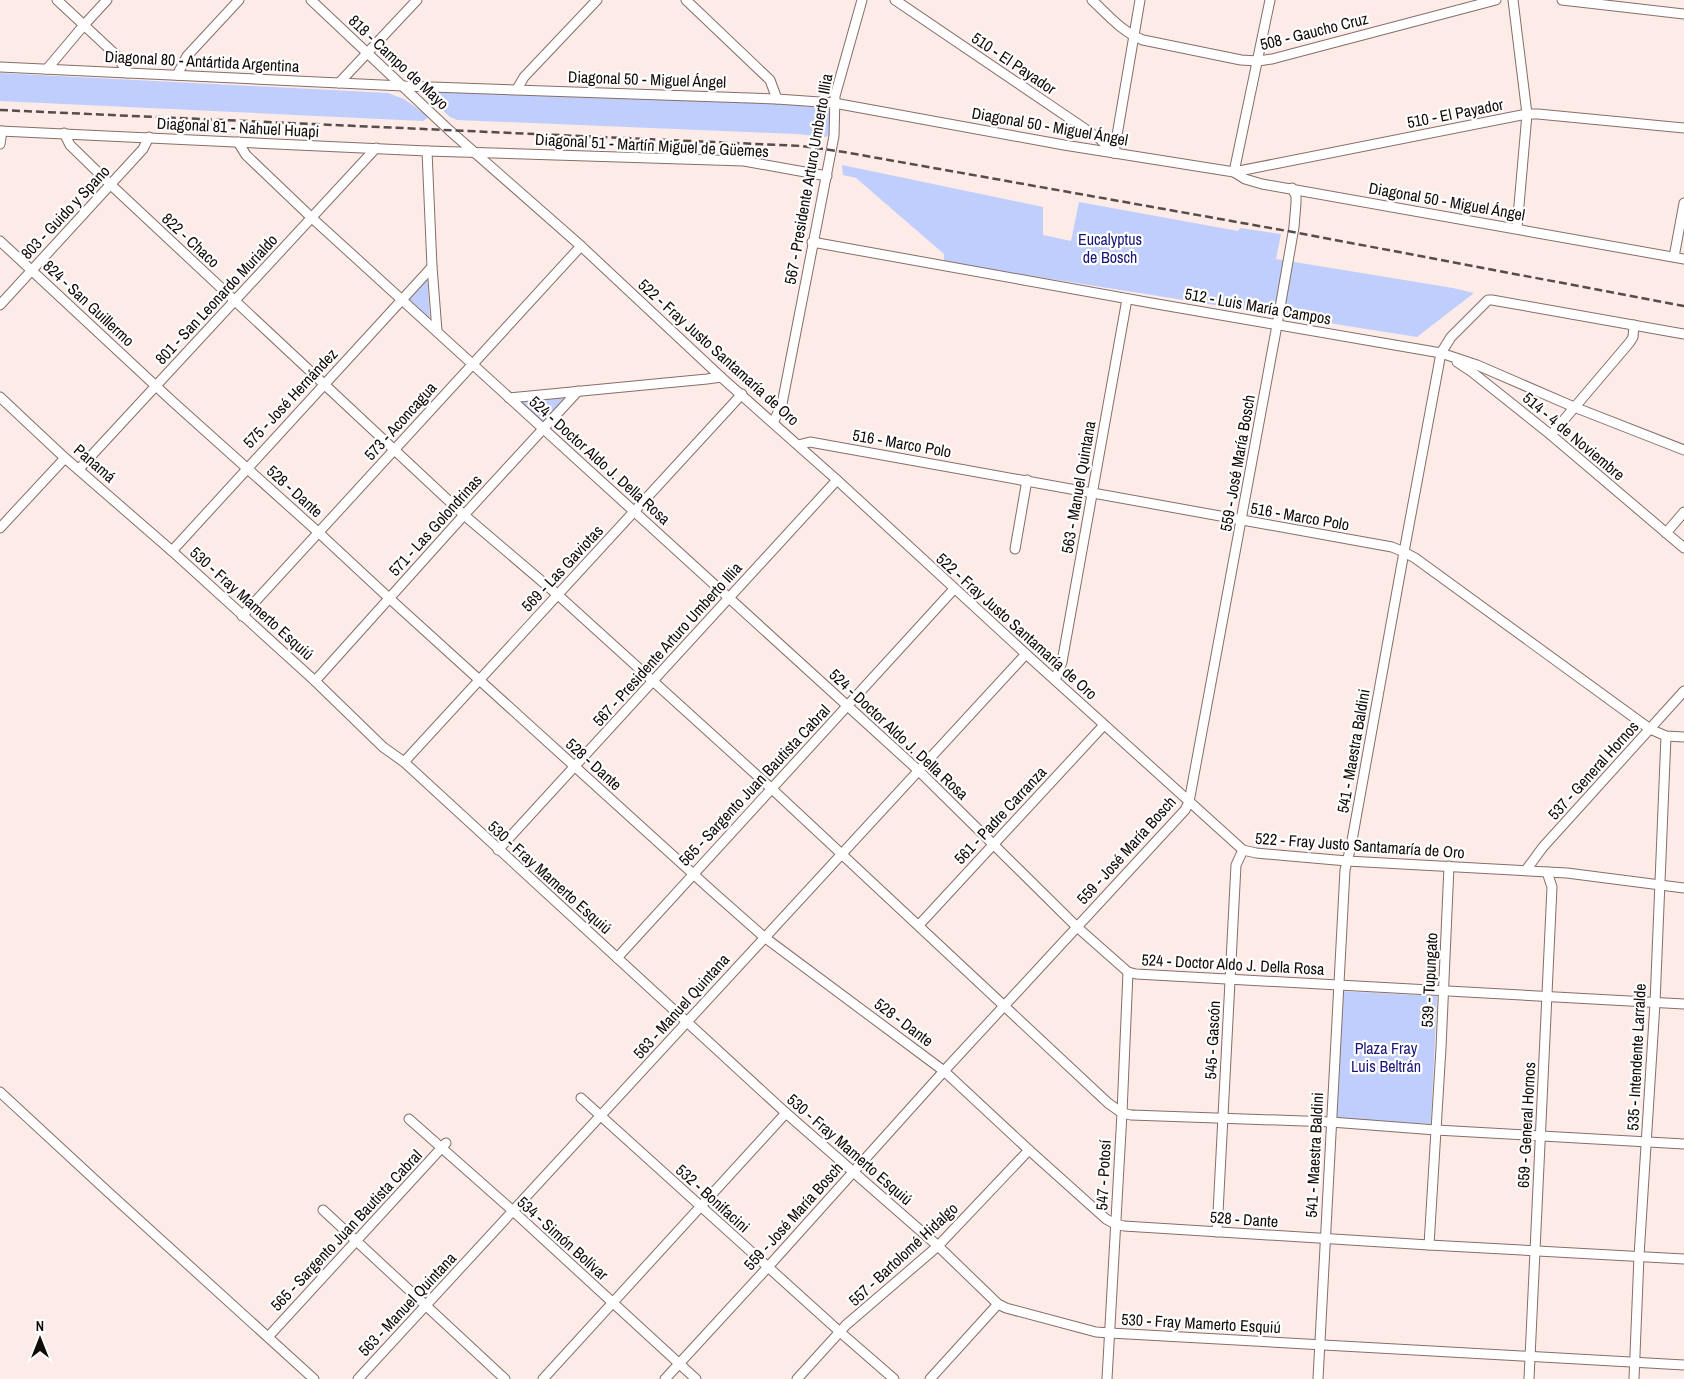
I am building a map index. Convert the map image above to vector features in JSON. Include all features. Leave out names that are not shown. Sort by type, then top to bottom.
[{"type":"street","points":[[57,0],[116,55],[128,73]]},
{"type":"street","points":[[47,69],[107,0]]},
{"type":"street","points":[[177,75],[188,56],[239,0]]},
{"type":"street","name":"818 - Campo de Mayo","points":[[310,0],[368,52],[444,125]]},
{"type":"street","points":[[339,83],[417,0]]},
{"type":"street","points":[[517,89],[524,77],[597,0]]},
{"type":"street","points":[[686,0],[770,80],[777,99]]},
{"type":"street","name":"567 - Presidente Arturo Umberto Illia","points":[[773,423],[782,404],[812,242],[827,176],[835,128],[834,103],[862,0]]},
{"type":"street","name":"510 - El Payador","points":[[895,0],[1100,139],[1114,153]]},
{"type":"street","name":"508 - Gaucho Cruz","points":[[1092,0],[1124,30],[1143,40],[1241,60],[1258,61],[1496,0]]},
{"type":"street","points":[[1114,153],[1140,0]]},
{"type":"street","points":[[1234,172],[1270,0]]},
{"type":"street","points":[[1513,0],[1527,114],[1517,228]]},
{"type":"street","points":[[1562,0],[1684,14]]},
{"type":"street","name":"Diagonal 80 - Antártida Argentina","points":[[0,67],[403,86]]},
{"type":"street","name":"Diagonal 50 - Miguel Ángel","points":[[403,86],[777,99],[834,103],[1114,153],[1234,172],[1252,181],[1684,259]]},
{"type":"street","name":"510 - El Payador","points":[[1234,172],[1527,114],[1684,128]]},
{"type":"street","name":"522 - Fray Justo Santamaría de Oro","points":[[444,125],[581,246],[721,377],[838,480],[954,589],[1243,850],[1256,854],[1567,873],[1684,888]]},
{"type":"street","points":[[0,144],[1,131]]},
{"type":"street","name":"Diagonal 81 - Nahuel Huapi","points":[[1,131],[475,153]]},
{"type":"street","name":"822 - Chaco","points":[[64,134],[70,145],[110,184],[464,515],[558,595],[772,789],[1108,1102],[1122,1112]]},
{"type":"street","name":"803 - Guido y Spano","points":[[0,304],[143,149],[149,137]]},
{"type":"street","name":"524 - Doctor Aldo J. Della Rosa","points":[[238,142],[246,155],[312,218],[919,771],[1077,927],[1128,972],[1230,980],[1684,1004]]},
{"type":"street","name":"801 - San Leonardo Murialdo","points":[[79,469],[376,148]]},
{"type":"street","points":[[426,152],[437,331]]},
{"type":"street","name":"Diagonal 51 - Martín Miguel de Güemes","points":[[475,153],[744,161],[827,176]]},
{"type":"street","name":"559 - José María Bosch","points":[[665,1379],[768,1268],[944,1070],[1185,810],[1189,802],[1242,521],[1294,227],[1296,196],[1292,188]]},
{"type":"street","points":[[1674,257],[1684,203]]},
{"type":"street","name":"824 - San Guillermo","points":[[0,241],[247,468]]},
{"type":"street","name":"512 - Luis María Campos","points":[[812,242],[1442,353],[1477,365],[1574,407],[1684,450]]},
{"type":"street","name":"573 - Aconcagua","points":[[242,616],[581,246]]},
{"type":"street","name":"575 - José Hernández","points":[[172,551],[432,267]]},
{"type":"street","name":"563 - Manuel Quintana","points":[[1055,680],[1062,662],[1127,299]]},
{"type":"street","name":"541 - Maestra Baldini","points":[[1318,1379],[1338,985],[1347,860],[1442,353],[1451,337],[1488,300],[1634,325]]},
{"type":"street","points":[[1551,435],[1630,342],[1633,337],[1634,325],[1684,334]]},
{"type":"street","name":"514 - 4 de Noviembre","points":[[1442,353],[1472,372],[1551,435],[1684,548]]},
{"type":"street","points":[[509,398],[707,380],[721,377]]},
{"type":"street","name":"571 - Las Golondrinas","points":[[315,681],[578,391]]},
{"type":"street","name":"569 - Las Gaviotas","points":[[404,762],[742,394]]},
{"type":"street","name":"Panamá","points":[[0,397],[64,458],[172,551]]},
{"type":"street","name":"516 - Marco Polo","points":[[798,445],[810,442],[1392,547],[1423,564],[1650,729],[1666,736],[1684,737]]},
{"type":"street","points":[[0,528],[64,458]]},
{"type":"street","name":"528 - Dante","points":[[247,468],[692,874],[764,937],[944,1070],[1029,1150],[1115,1224],[1325,1239],[1684,1258]]},
{"type":"street","name":"567 - Presidente Arturo Umberto Illia","points":[[498,850],[838,480]]},
{"type":"street","points":[[1015,549],[1027,480]]},
{"type":"street","points":[[1666,533],[1684,512]]},
{"type":"street","name":"530 - Fray Mamerto Esquiú","points":[[172,551],[315,681],[383,747],[404,762],[786,1113],[938,1246],[998,1304],[1013,1311],[1096,1332],[1684,1365]]},
{"type":"street","name":"565 - Sargento Juan Bautista Cabral","points":[[617,958],[954,589]]},
{"type":"street","name":"563 - Manuel Quintana","points":[[358,1379],[1026,654]]},
{"type":"street","name":"537 - General Hornos","points":[[1526,870],[1544,847],[1684,691]]},
{"type":"street","name":"561 - Padre Carranza","points":[[919,925],[1104,725]]},
{"type":"street","name":"535 - Intendente Larralde","points":[[1634,1379],[1639,1256],[1655,1003],[1666,736]]},
{"type":"street","name":"545 - Gascón","points":[[1217,1232],[1236,866],[1243,850]]},
{"type":"street","name":"539 - Tupungato","points":[[1429,1245],[1444,991],[1449,866]]},
{"type":"street","name":"659 - General Hornos","points":[[1529,1379],[1552,887],[1547,872]]},
{"type":"street","name":"547 - Potosí","points":[[1107,1379],[1128,972]]},
{"type":"street","points":[[0,1092],[314,1379]]},
{"type":"street","name":"532 - Bonifacini","points":[[581,1098],[768,1268],[894,1379]]},
{"type":"street","points":[[1122,1112],[1131,1115],[1331,1122],[1684,1144]]},
{"type":"street","points":[[543,1379],[786,1113]]},
{"type":"street","name":"534 - Simón Bolívar","points":[[409,1120],[444,1146],[696,1379]]},
{"type":"street","name":"565 - Sargento Juan Bautista Cabral","points":[[268,1338],[444,1146]]},
{"type":"street","name":"557 - Bartolomé Hidalgo","points":[[797,1379],[840,1332],[938,1246],[1029,1150]]},
{"type":"street","points":[[322,1210],[506,1379]]},
{"type":"street","points":[[930,1379],[998,1304]]},
{"type":"green space","points":[[0,73],[388,93],[404,99],[429,117],[423,121],[0,101]]},
{"type":"green space","points":[[436,91],[788,104],[827,108],[830,112],[830,134],[826,137],[797,134],[457,120],[450,117],[432,101],[432,96]]},
{"type":"green space","name":"Eucalyptus de Bosch","points":[[842,165],[1043,207],[1043,235],[1071,241],[1079,202],[1238,231],[1240,228],[1281,234],[1276,259],[1474,293],[1417,337],[944,262],[944,254],[856,178],[843,175]]},
{"type":"green space","points":[[427,276],[430,319],[407,299]]},
{"type":"green space","points":[[568,397],[542,424],[515,401]]},
{"type":"green space","name":"Plaza Fray Luis Beltrán","points":[[1340,991],[1437,996],[1431,1124],[1334,1119]]},
{"type":"railway","points":[[0,110],[802,146],[1293,232],[1684,306]]}]
